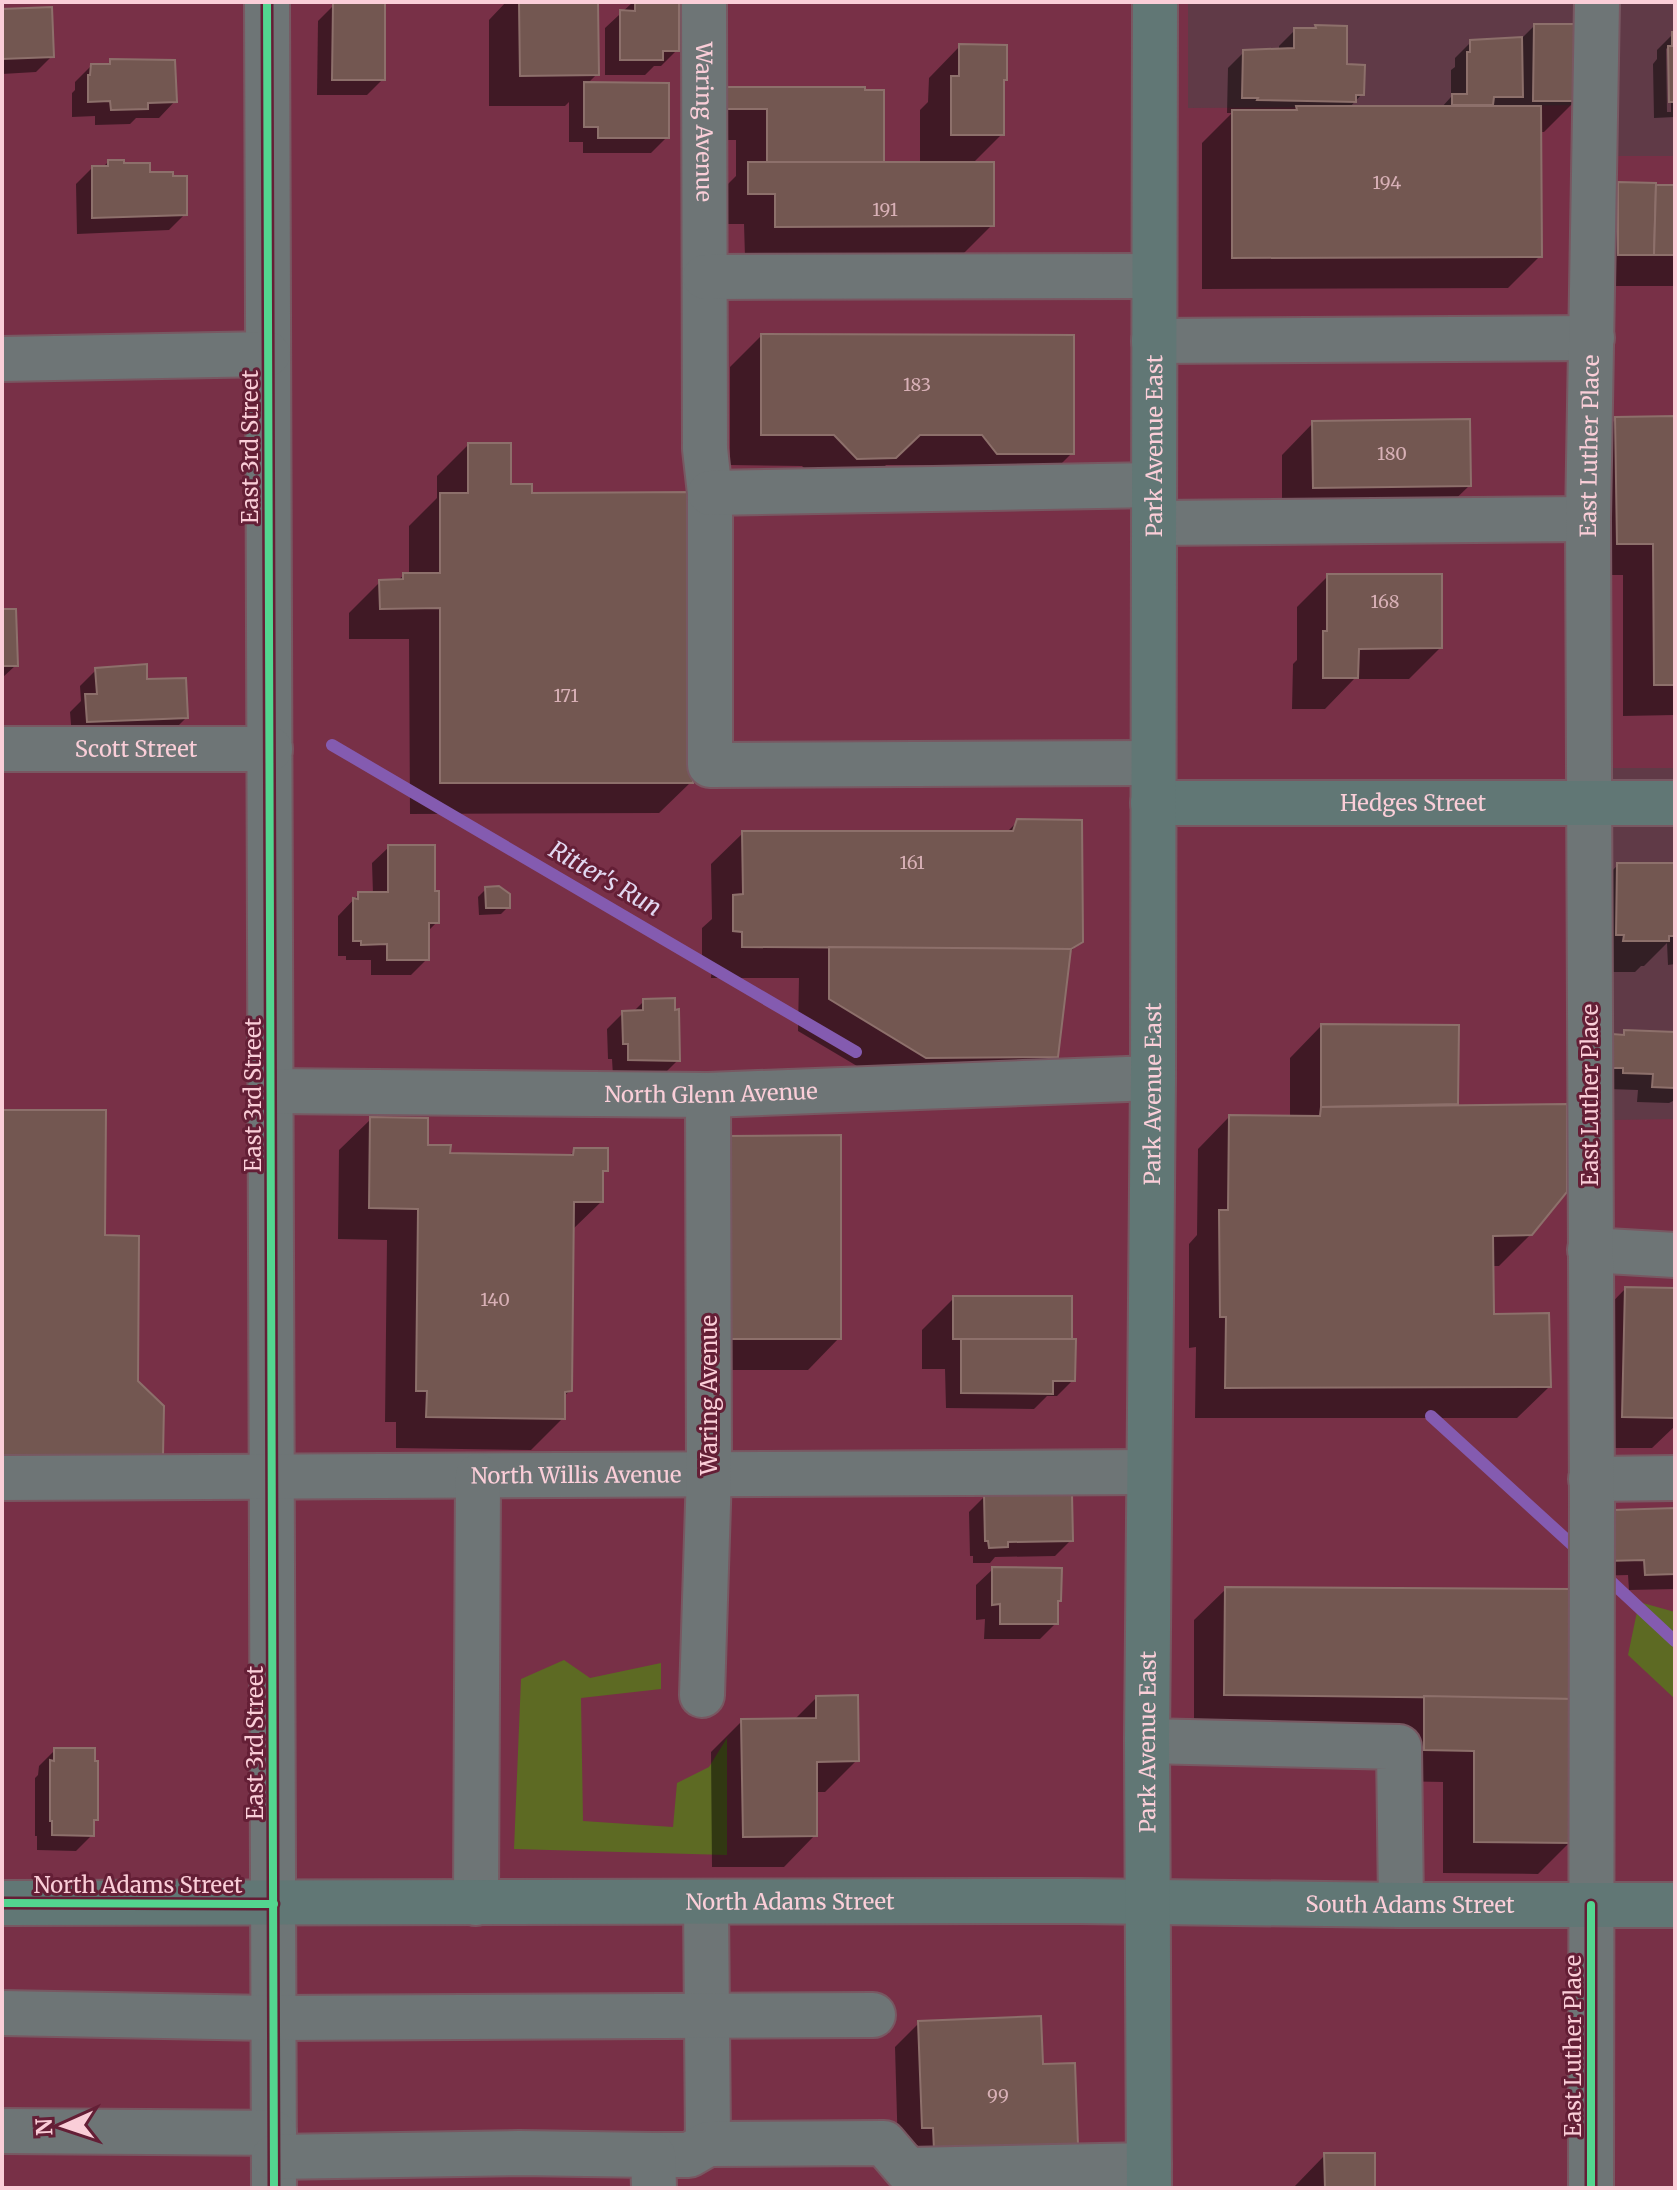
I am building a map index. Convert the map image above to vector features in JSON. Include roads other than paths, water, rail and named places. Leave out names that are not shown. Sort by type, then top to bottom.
[{"type":"main road","name":"Park Avenue East","points":[[1149,2176],[1147,1741],[1153,1078],[1155,2]]},
{"type":"main road","name":"Hedges Street","points":[[1153,783],[1675,803]]},
{"type":"main road","name":"North Adams Street","points":[[2,1903],[1147,1901]]},
{"type":"main road","name":"South Adams Street","points":[[1147,1901],[1675,1905]]},
{"type":"street","name":"East 3rd Street","points":[[267,2],[274,2159]]},
{"type":"street","name":"Waring Avenue","points":[[704,2],[705,449],[710,493],[710,765],[1153,783]]},
{"type":"street","name":"East Luther Place","points":[[1591,2188],[1588,519],[1597,2]]},
{"type":"street","points":[[705,259],[1154,276]]},
{"type":"street","points":[[1154,341],[1592,338]]},
{"type":"street","points":[[2,359],[268,354]]},
{"type":"street","points":[[710,493],[1588,519]]},
{"type":"street","name":"Scott Street","points":[[2,749],[270,749]]},
{"type":"street","name":"North Glenn Avenue","points":[[271,1091],[708,1095],[1153,1078]]},
{"type":"street","name":"Waring Avenue","points":[[702,1695],[709,1473],[708,1095]]},
{"type":"street","points":[[1590,1250],[1675,1255]]},
{"type":"street","name":"North Willis Avenue","points":[[2,1478],[1149,1472]]},
{"type":"street","points":[[476,1903],[478,1476]]},
{"type":"street","points":[[1592,1492],[1675,1478]]},
{"type":"street","points":[[1147,1741],[1399,1747],[1401,1905]]},
{"type":"street","points":[[706,1902],[708,2144]]},
{"type":"street","points":[[2,2013],[274,2018],[873,2015]]},
{"type":"street","points":[[2,2131],[401,2172],[654,2172],[708,2144],[884,2143],[907,2170],[1149,2176]]},
{"type":"waterway","name":"Ritter's Run","points":[[332,745],[856,1052]]},
{"type":"waterway","points":[[1431,1416],[1579,1551]]},
{"type":"waterway","points":[[1604,1575],[1675,1641]]}]
